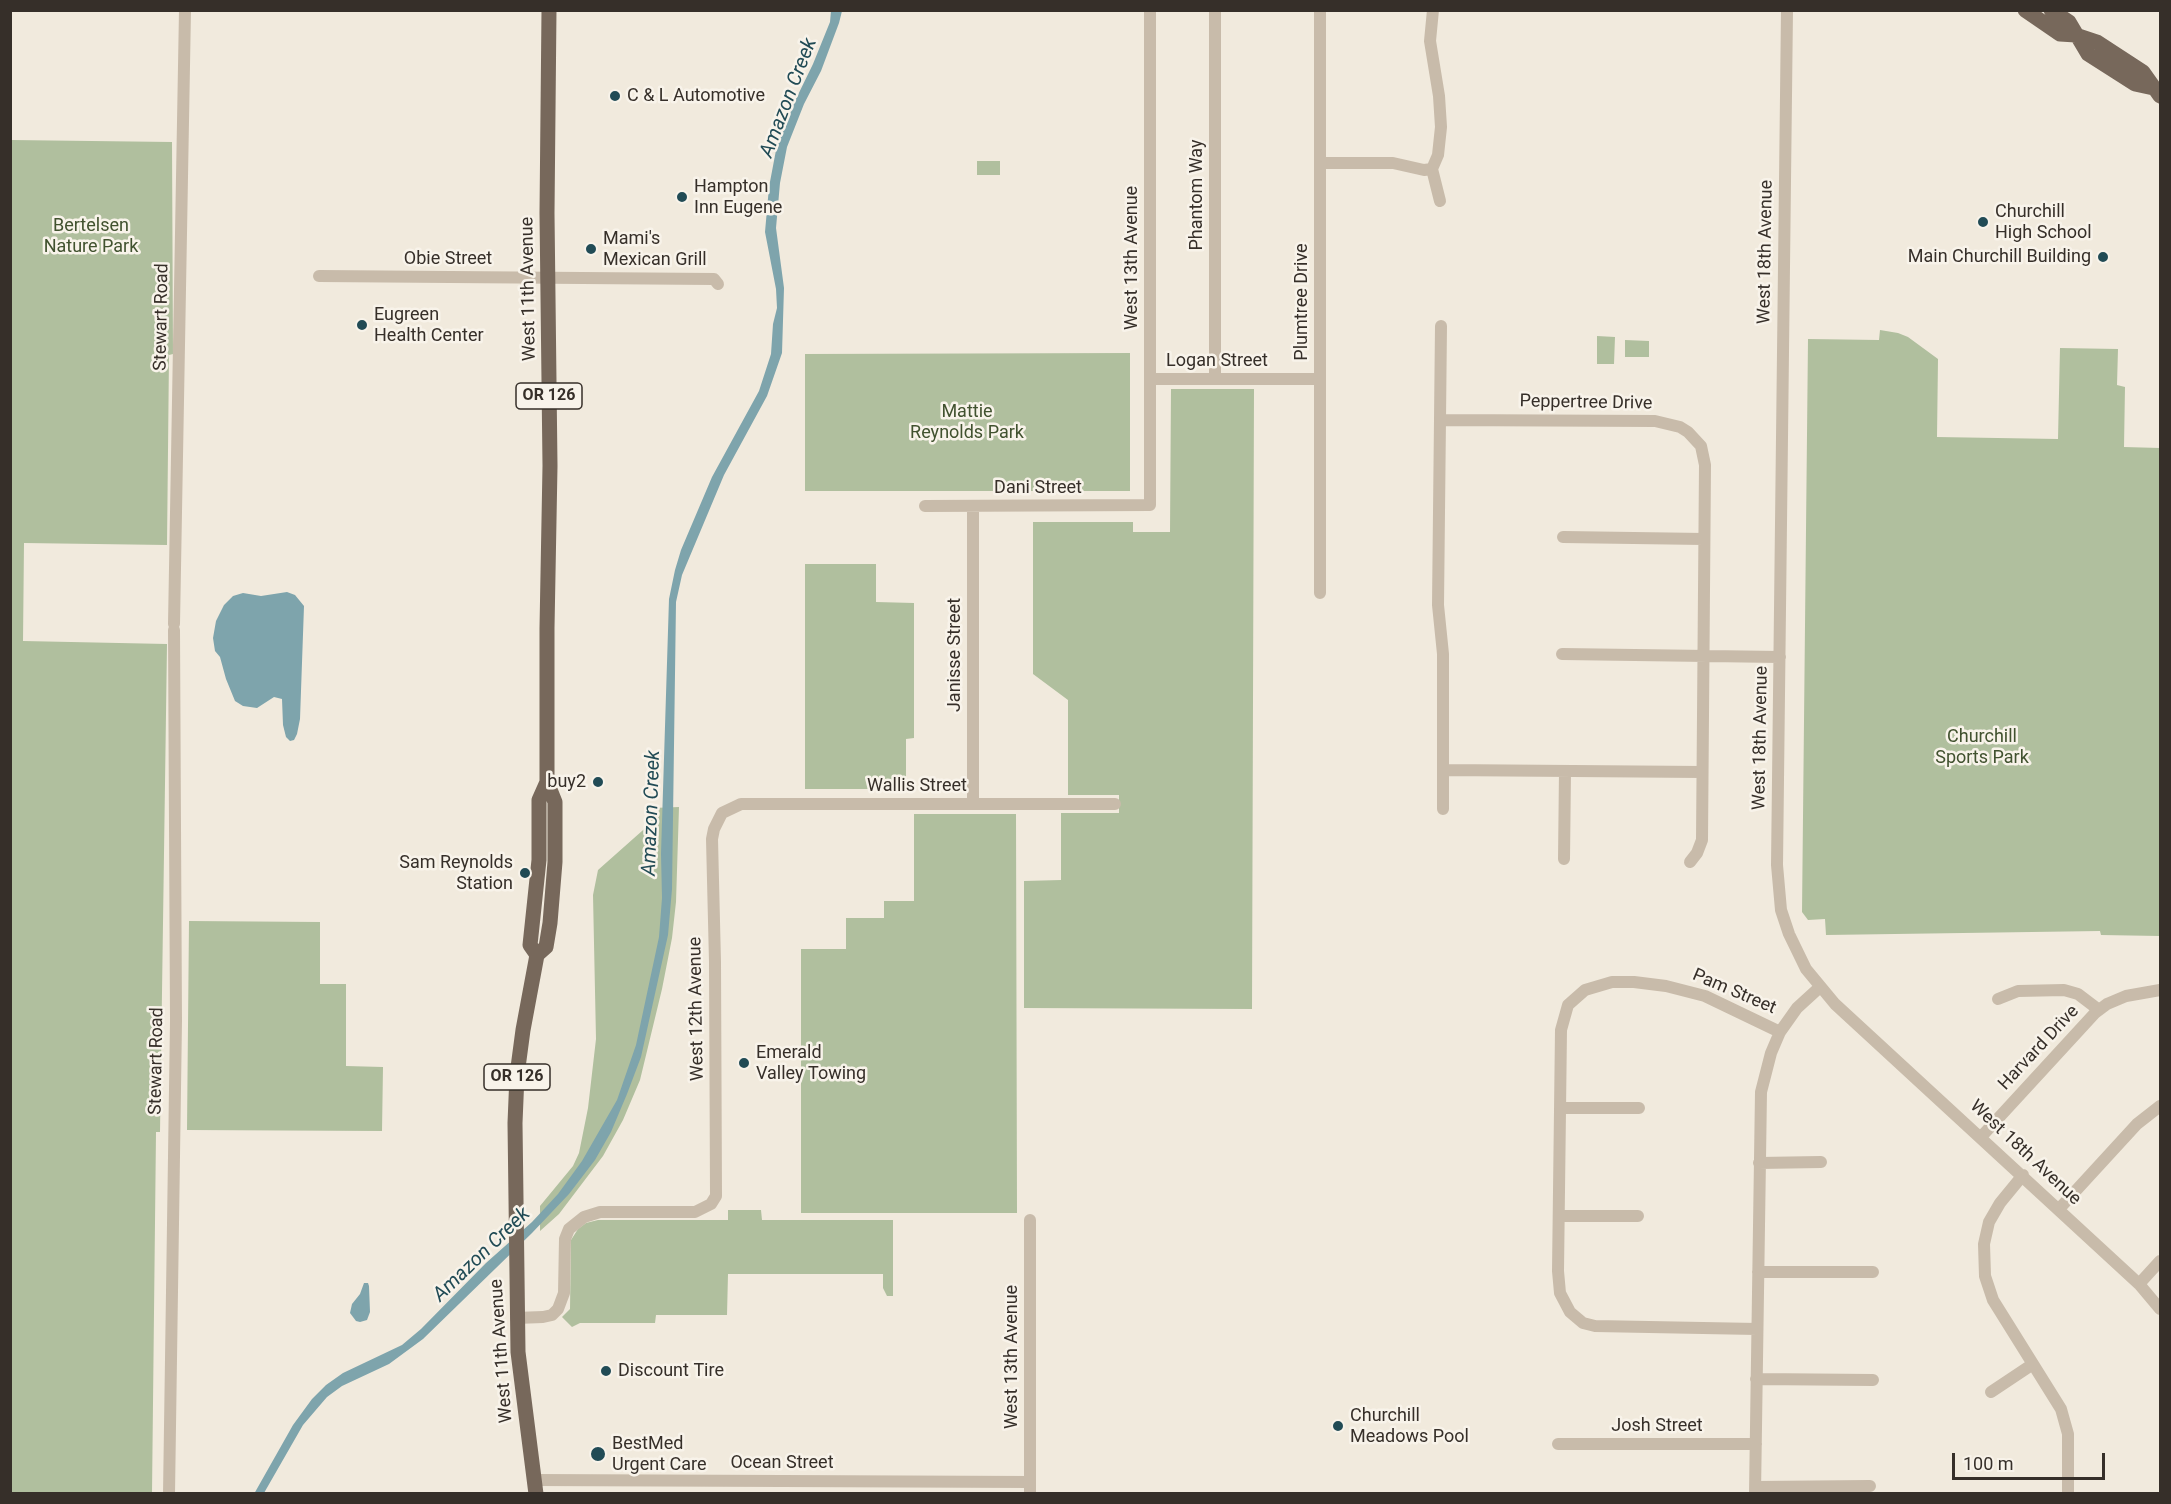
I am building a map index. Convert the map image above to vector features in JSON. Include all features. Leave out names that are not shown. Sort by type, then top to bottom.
[{"type":"main road","name":"West 11th Avenue","points":[[535,1487],[520,1378],[516,1318],[517,1075],[537,954],[546,947],[555,872],[555,801],[547,782],[550,482],[547,277],[549,10]]},
{"type":"main road","points":[[2025,10],[2060,34],[2076,35]]},
{"type":"main road","points":[[2051,10],[2069,22],[2088,54],[2135,84],[2159,91]]},
{"type":"street","name":"Stewart Road","points":[[169,1494],[176,997],[174,627],[185,10]]},
{"type":"street","name":"West 13th Avenue","points":[[1150,10],[1150,506]]},
{"type":"street","name":"Phantom Way","points":[[1215,10],[1215,379]]},
{"type":"street","name":"Plumtree Drive","points":[[1320,10],[1320,593]]},
{"type":"street","points":[[1433,10],[1431,51],[1439,96],[1441,127],[1438,155],[1432,169],[1440,201]]},
{"type":"street","name":"West 18th Avenue","points":[[1786,10],[1778,890],[1789,934],[1806,969],[1820,987],[2139,1284],[2160,1310]]},
{"type":"street","points":[[1321,163],[1393,163],[1424,170],[1432,169]]},
{"type":"street","name":"Obie Street","points":[[319,276],[714,279],[718,284]]},
{"type":"street","points":[[1440,326],[1438,605],[1443,654],[1443,808]]},
{"type":"street","name":"Logan Street","points":[[1150,379],[1320,379]]},
{"type":"street","name":"Peppertree Drive","points":[[1440,420],[1655,421],[1680,427],[1696,439],[1706,465],[1702,840],[1697,853],[1690,862]]},
{"type":"street","name":"Dani Street","points":[[925,506],[1150,506]]},
{"type":"street","name":"Janisse Street","points":[[973,506],[973,804]]},
{"type":"street","points":[[1563,537],[1704,539]]},
{"type":"street","points":[[1562,654],[1780,657]]},
{"type":"street","points":[[1443,770],[1702,771]]},
{"type":"street","points":[[1564,859],[1565,771]]},
{"type":"street","name":"Wallis Street","points":[[722,813],[741,804],[1115,804]]},
{"type":"street","name":"West 12th Avenue","points":[[516,1318],[543,1317],[552,1315],[558,1309],[564,1293],[566,1239],[569,1229],[584,1217],[600,1212],[695,1212],[711,1204],[716,1196],[712,840],[714,829],[722,813]]},
{"type":"street","name":"Pam Street","points":[[1757,1329],[1602,1327],[1583,1323],[1570,1312],[1560,1293],[1558,1271],[1561,1030],[1564,1013],[1575,997],[1585,990],[1612,982],[1634,982],[1678,988],[1717,1001],[1780,1032]]},
{"type":"street","points":[[1820,987],[1797,1008],[1780,1032],[1771,1053],[1761,1092],[1756,1490],[1870,1486]]},
{"type":"street","name":"Harvard Drive","points":[[1998,999],[2018,991],[2064,990],[2078,994],[2099,1010]]},
{"type":"street","name":"Harvard Drive","points":[[1981,1137],[2099,1010],[2126,996],[2160,990]]},
{"type":"street","points":[[2059,1209],[2138,1124],[2160,1106]]},
{"type":"street","points":[[1560,1108],[1639,1108]]},
{"type":"street","points":[[1759,1163],[1821,1162]]},
{"type":"street","points":[[2023,1176],[2000,1203],[1989,1222],[1984,1244],[1983,1264],[1993,1300],[2058,1403],[2065,1420],[2068,1494]]},
{"type":"street","points":[[1559,1216],[1638,1216]]},
{"type":"street","name":"West 13th Avenue","points":[[1030,1220],[1030,1488]]},
{"type":"street","points":[[2139,1284],[2160,1261]]},
{"type":"street","points":[[1758,1272],[1873,1272]]},
{"type":"street","points":[[1990,1392],[2032,1364]]},
{"type":"street","points":[[1756,1379],[1873,1380]]},
{"type":"street","name":"Josh Street","points":[[1558,1444],[1756,1444]]},
{"type":"street","name":"Ocean Street","points":[[535,1487],[1030,1488]]},
{"type":"green space","name":"Bertelsen Nature Park","points":[[11,140],[172,142],[173,354],[169,355],[167,545],[24,543],[23,641],[167,644],[160,1132],[156,1132],[152,1493],[11,1494]]},
{"type":"green space","points":[[977,161],[1000,161],[1000,175],[977,175]]},
{"type":"green space","name":"Churchill Sports Park","points":[[1880,330],[1908,337],[1938,359],[1937,437],[2058,439],[2060,348],[2118,349],[2117,385],[2125,387],[2124,447],[2160,448],[2160,936],[2101,935],[2100,931],[1826,935],[1825,919],[1808,920],[1802,912],[1808,339],[1879,340]]},
{"type":"green space","points":[[1597,336],[1615,337],[1614,364],[1597,364]]},
{"type":"green space","points":[[1625,340],[1649,341],[1649,357],[1625,357]]},
{"type":"green space","name":"Mattie Reynolds Park","points":[[1130,353],[1130,491],[805,491],[805,354]]},
{"type":"green space","points":[[1171,389],[1254,389],[1252,1009],[1024,1008],[1024,881],[1061,880],[1061,813],[1119,813],[1119,795],[1068,795],[1068,700],[1033,674],[1033,522],[1133,522],[1133,532],[1170,532]]},
{"type":"green space","points":[[805,564],[876,564],[876,602],[914,603],[914,738],[906,739],[906,789],[805,789]]},
{"type":"green space","points":[[679,807],[676,902],[672,938],[640,1080],[623,1120],[603,1156],[559,1214],[540,1231],[540,1206],[573,1166],[579,1153],[588,1108],[596,1039],[593,895],[598,870],[651,823],[652,808]]},
{"type":"green space","points":[[914,814],[1016,814],[1017,1213],[801,1213],[801,949],[846,949],[846,918],[884,918],[884,901],[914,901]]},
{"type":"green space","points":[[189,921],[320,922],[320,984],[346,984],[346,1066],[383,1067],[382,1131],[187,1130]]},
{"type":"green space","points":[[728,1210],[761,1210],[762,1220],[893,1220],[893,1296],[887,1296],[883,1288],[883,1274],[728,1274],[727,1315],[656,1315],[655,1323],[580,1323],[572,1327],[562,1317],[570,1309],[571,1240],[578,1229],[586,1223],[598,1220],[728,1220]]},
{"type":"water","points":[[831,11],[842,11],[839,23],[821,71],[804,104],[787,147],[780,183],[776,228],[784,288],[782,353],[767,396],[724,475],[682,575],[676,602],[672,889],[668,935],[641,1057],[627,1094],[611,1132],[595,1160],[569,1194],[423,1339],[389,1364],[342,1386],[327,1397],[303,1425],[264,1493],[254,1494],[293,1425],[312,1399],[343,1373],[402,1345],[421,1329],[486,1263],[532,1222],[558,1194],[582,1161],[617,1100],[636,1045],[659,937],[662,898],[661,854],[669,599],[681,550],[712,477],[759,391],[771,354],[773,324],[777,308],[776,289],[765,232],[769,187],[777,145],[830,22]]},
{"type":"water","points":[[287,592],[295,595],[304,606],[300,719],[297,734],[294,740],[290,741],[286,737],[283,725],[282,699],[274,697],[257,708],[243,706],[235,701],[220,657],[215,651],[213,638],[216,621],[224,605],[233,596],[243,593],[261,596]]},
{"type":"water","points":[[364,1283],[368,1283],[369,1286],[370,1312],[367,1320],[360,1322],[356,1321],[350,1313],[352,1304],[360,1294]]},
{"type":"place","name":"C & L Automotive","points":[[615,96]]},
{"type":"place","name":"Hampton Inn Eugene","points":[[682,197]]},
{"type":"place","name":"Churchill High School","points":[[1983,222]]},
{"type":"place","name":"Mami's Mexican Grill","points":[[591,249]]},
{"type":"place","name":"Main Churchill Building","points":[[2103,257]]},
{"type":"place","name":"Eugreen Health Center","points":[[362,325]]},
{"type":"place","name":"buy2","points":[[598,782]]},
{"type":"place","name":"Sam Reynolds Station","points":[[525,873]]},
{"type":"place","name":"Emerald Valley Towing","points":[[744,1063]]},
{"type":"place","name":"Discount Tire","points":[[606,1371]]},
{"type":"place","name":"Churchill Meadows Pool","points":[[1338,1426]]},
{"type":"place","name":"BestMed Urgent Care","points":[[598,1454]]},
{"type":"water label","name":"Amazon Creek","points":[[789,98]]},
{"type":"water label","name":"Amazon Creek","points":[[652,813]]},
{"type":"water label","name":"Amazon Creek","points":[[482,1255]]}]
